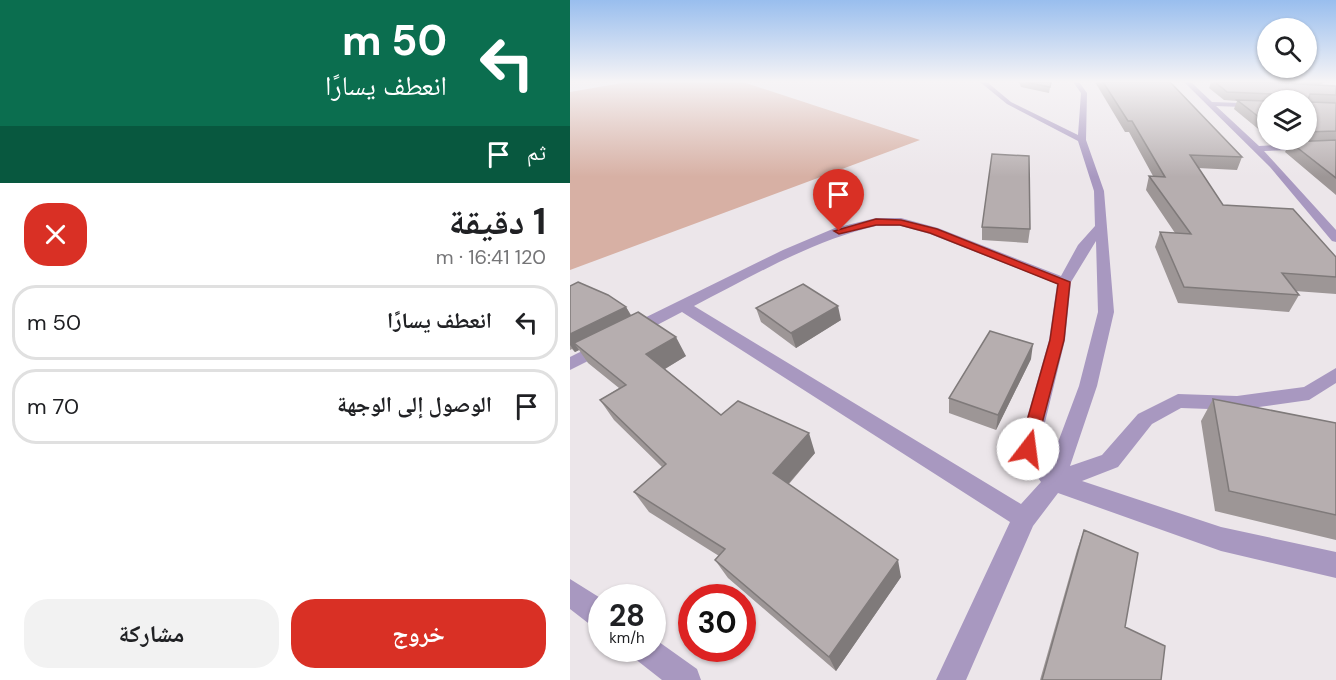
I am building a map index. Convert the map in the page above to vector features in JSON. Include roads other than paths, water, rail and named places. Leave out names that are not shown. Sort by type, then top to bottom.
[{"type":"street","points":[[1030,114],[1082,140]]},
{"type":"street","points":[[951,680],[1024,518],[1054,482],[1089,386],[1106,312],[1099,191],[1082,140],[1083,114]]},
{"type":"street","points":[[1220,114],[1273,165],[1336,238]]},
{"type":"street","points":[[1255,149],[1336,145]]},
{"type":"street","points":[[570,364],[681,305],[839,231],[876,222],[901,222],[934,231],[1064,282]]},
{"type":"street","points":[[1101,227],[1083,248],[1064,282],[1057,340],[1028,449],[1054,482],[1221,538],[1336,565]]},
{"type":"street","points":[[681,305],[1024,518]]},
{"type":"street","points":[[1054,482],[1110,461],[1145,419],[1178,401],[1238,403],[1309,393],[1336,374]]},
{"type":"street","points":[[570,592],[588,606]]},
{"type":"street","points":[[662,662],[686,680]]}]
